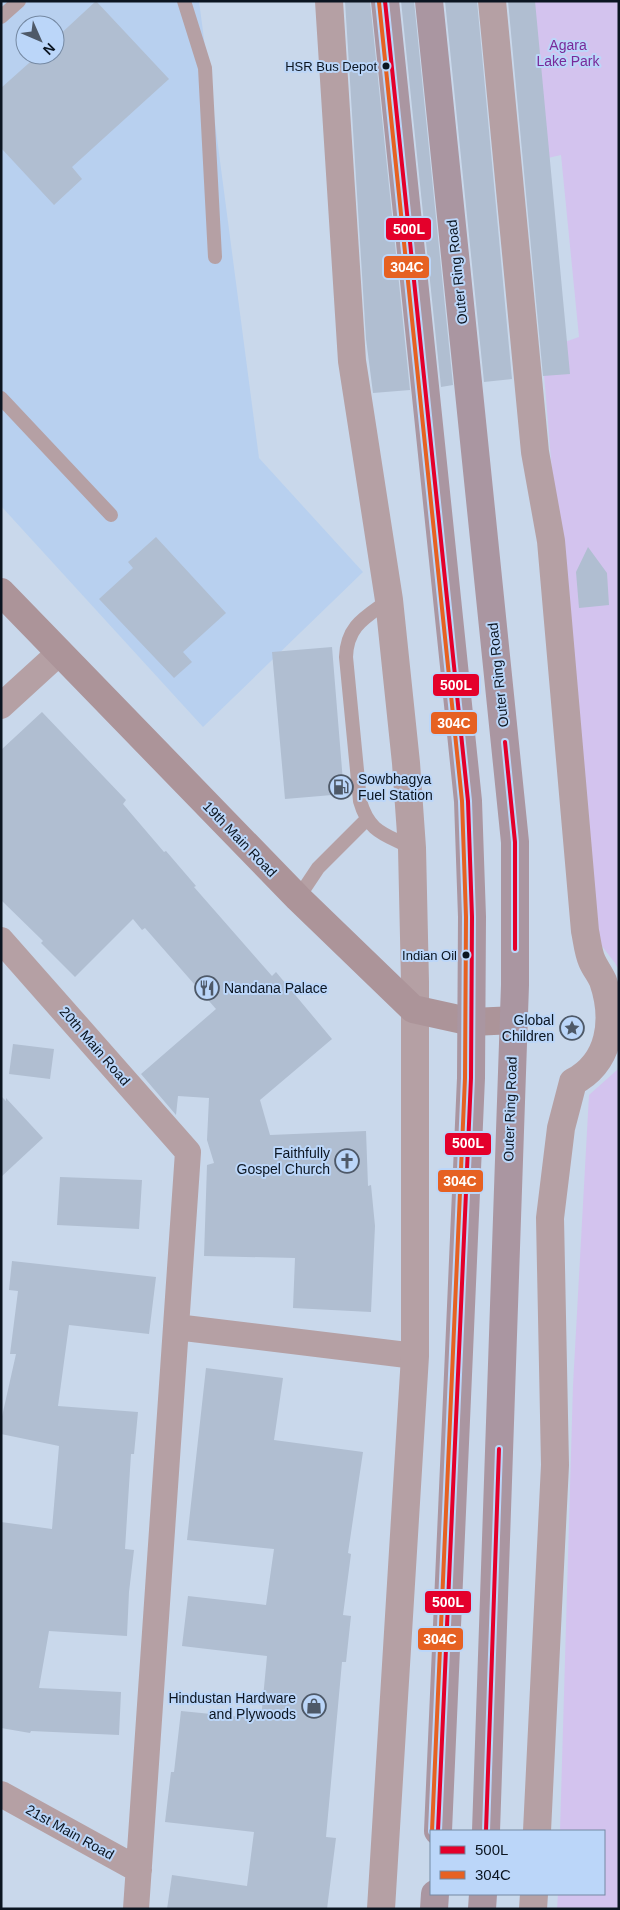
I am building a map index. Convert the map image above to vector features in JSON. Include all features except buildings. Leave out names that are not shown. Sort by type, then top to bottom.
[{"type":"highway","points":[[385,1],[468,801],[472,918],[470,1088],[438,1830]]},
{"type":"highway","name":"Outer Ring Road","points":[[429,1],[515,842],[513,1020],[486,1830]]},
{"type":"highway","points":[[434,1909],[435,1895]]},
{"type":"highway","points":[[482,1909],[483,1895]]},
{"type":"main road","name":"19th Main Road","points":[[1,592],[298,898],[414,1009]]},
{"type":"main road","points":[[414,1009],[472,1022],[513,1020]]},
{"type":"street","points":[[329,1],[352,361],[389,600],[406,763],[412,848],[415,982],[415,1356],[381,1909]]},
{"type":"street","points":[[492,1],[535,452],[552,540],[585,931],[592,961],[602,979],[610,1004],[609,1034],[604,1051],[596,1065],[583,1077],[573,1082],[566,1104],[561,1128],[550,1218],[555,1465],[537,1830]]},
{"type":"street","points":[[1,706],[59,653]]},
{"type":"street","name":"20th Main Road","points":[[1,940],[188,1152],[176,1327]]},
{"type":"street","points":[[136,1909],[176,1327],[415,1356]]},
{"type":"street","name":"21st Main Road","points":[[1,1794],[139,1870]]},
{"type":"street","points":[[533,1909],[534,1895]]},
{"type":"lane","points":[[1,17],[19,1]]},
{"type":"lane","points":[[184,1],[205,68],[215,257]]},
{"type":"lane","points":[[1,398],[111,515]]},
{"type":"lane","points":[[389,600],[363,619],[353,630],[346,642],[346,657],[360,801],[367,819],[376,830],[412,848]]},
{"type":"lane","points":[[298,898],[318,868],[367,819]]},
{"type":"shaded area","points":[[1,1],[199,1],[259,458],[363,572],[203,727],[1,506]]},
{"type":"green space","name":"Agara Lake Park","points":[[512,1],[619,1],[619,970],[595,937],[580,812],[542,350],[579,337],[561,155],[526,163]]},
{"type":"green space","points":[[619,1065],[619,1909],[557,1909],[558,1895],[605,1895],[605,1830],[560,1830],[573,1385],[589,1095],[617,1070]]},
{"type":"transit line","name":"500L","points":[[385,1],[468,801],[472,917],[471,1078],[438,1830]]},
{"type":"transit line","name":"304C","points":[[379,2],[462,801],[466,917],[465,1078],[432,1830]]},
{"type":"transit line","name":"500L","points":[[505,742],[515,842],[515,949]]},
{"type":"transit line","name":"500L","points":[[486,1830],[499,1449]]},
{"type":"place","name":"HSR Bus Depot","points":[[386,66]]},
{"type":"place","name":"Sowbhagya Fuel Station","points":[[341,787]]},
{"type":"place","name":"Indian Oil","points":[[466,955]]},
{"type":"place","name":"Nandana Palace","points":[[207,988]]},
{"type":"place","name":"Global Children","points":[[572,1028]]},
{"type":"place","name":"Faithfully Gospel Church","points":[[347,1161]]},
{"type":"place","name":"Hindustan Hardware and Plywoods","points":[[314,1706]]}]
